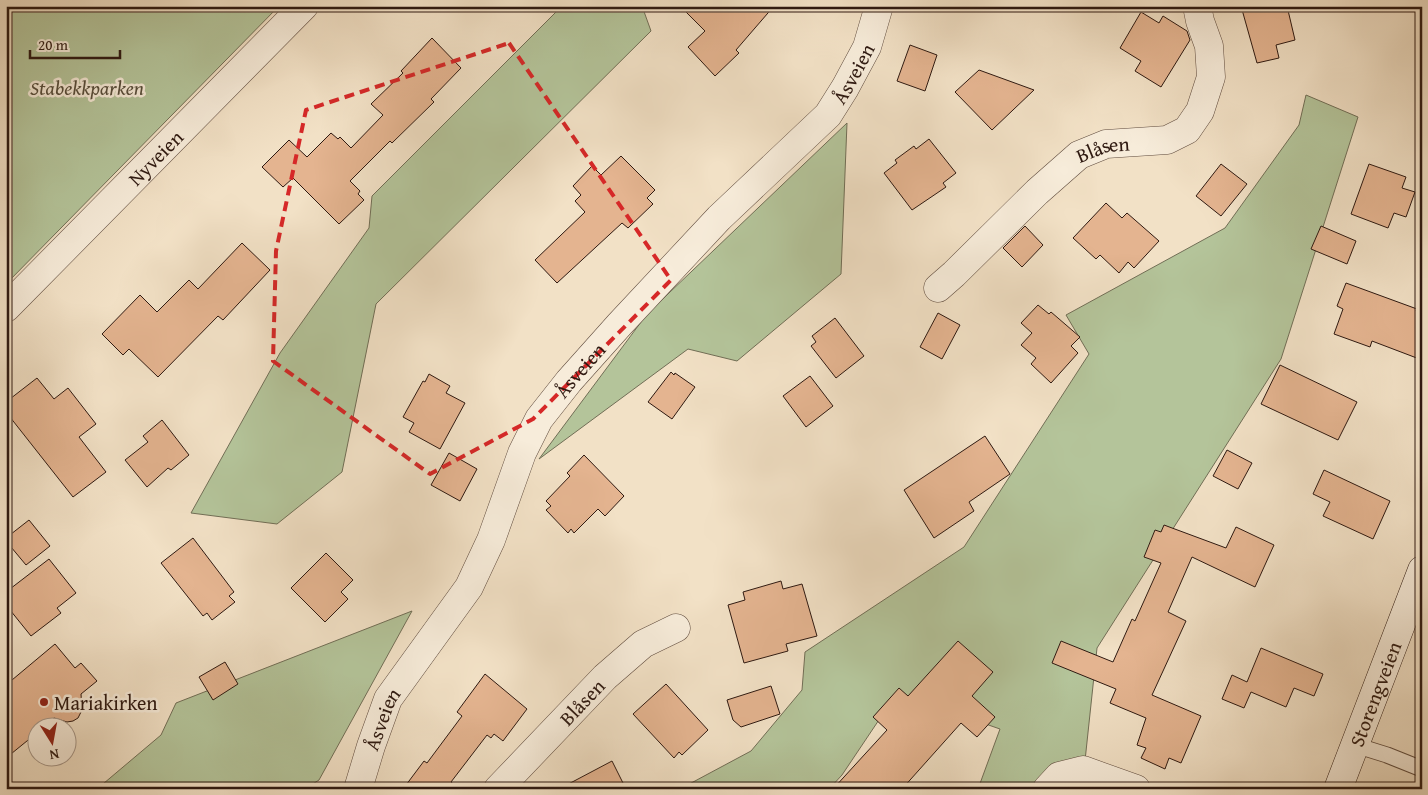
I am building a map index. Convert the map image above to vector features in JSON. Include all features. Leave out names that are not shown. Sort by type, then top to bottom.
[{"type":"street","name":"Nyveien","points":[[6,308],[304,6]]},
{"type":"street","name":"Åsveien","points":[[358,789],[388,699],[469,587],[491,540],[522,453],[539,419],[619,325],[720,218],[828,115],[867,47],[880,6]]},
{"type":"street","name":"Blåsen","points":[[938,288],[1078,155],[1106,144],[1167,140],[1187,130],[1200,111],[1211,77],[1209,46],[1197,6]]},
{"type":"street","name":"Storengveien","points":[[1338,789],[1422,570]]},
{"type":"street","name":"Blåsen","points":[[498,789],[605,678],[643,644],[676,628]]},
{"type":"street","points":[[1047,789],[1059,776],[1083,770],[1136,789]]},
{"type":"lane","points":[[1355,745],[1422,769]]},
{"type":"highlighted area","points":[[509,43],[671,280],[533,419],[430,474],[273,361],[276,251],[306,110]]},
{"type":"green space","name":"Stabekkparken","points":[[6,6],[279,6],[6,284]]},
{"type":"green space","points":[[562,6],[642,6],[651,31],[376,304],[342,472],[277,524],[191,513],[280,353],[369,228],[372,196]]},
{"type":"green space","points":[[1306,95],[1358,117],[1281,359],[1097,648],[1082,789],[978,789],[1000,729],[897,693],[842,775],[829,789],[680,789],[751,751],[802,690],[805,652],[964,547],[1089,354],[1066,315],[1225,228],[1299,125]]},
{"type":"green space","points":[[847,123],[841,274],[737,361],[688,349],[539,459],[647,314]]},
{"type":"green space","points":[[412,611],[319,780],[305,789],[97,789],[161,735],[176,703]]},
{"type":"building","points":[[680,6],[774,6],[736,50],[739,53],[715,76],[688,47],[705,31]]},
{"type":"building","points":[[1241,6],[1287,6],[1295,40],[1276,45],[1279,58],[1257,63]]},
{"type":"building","points":[[1141,12],[1159,23],[1163,16],[1187,31],[1190,40],[1161,87],[1135,71],[1141,61],[1120,48]]},
{"type":"building","points":[[432,38],[461,68],[431,99],[434,102],[392,143],[390,141],[350,181],[360,191],[358,194],[364,200],[339,224],[293,178],[283,187],[262,167],[289,140],[307,157],[331,133],[338,139],[340,137],[351,148],[383,115],[371,104],[403,73],[401,71]]},
{"type":"building","points":[[910,45],[937,55],[925,91],[897,81]]},
{"type":"building","points":[[979,70],[1034,90],[992,130],[955,92]]},
{"type":"building","points":[[929,139],[956,173],[943,183],[946,187],[912,210],[884,173],[897,163],[895,160],[914,146],[916,149]]},
{"type":"building","points":[[621,156],[655,190],[647,198],[653,204],[628,228],[622,223],[557,283],[535,260],[585,212],[575,201],[581,195],[573,186],[592,166],[601,175]]},
{"type":"building","points":[[1221,164],[1247,184],[1221,216],[1196,196]]},
{"type":"building","points":[[1369,164],[1406,177],[1402,188],[1415,192],[1406,217],[1394,213],[1388,228],[1351,214]]},
{"type":"building","points":[[1106,203],[1122,218],[1127,213],[1159,241],[1134,268],[1128,262],[1119,273],[1100,255],[1096,259],[1073,238]]},
{"type":"building","points":[[1025,226],[1043,245],[1022,267],[1003,248]]},
{"type":"building","points":[[1321,226],[1356,241],[1347,264],[1311,249]]},
{"type":"building","points":[[242,243],[270,270],[223,320],[218,316],[158,377],[129,349],[123,355],[102,334],[140,295],[157,312],[189,280],[198,289]]},
{"type":"building","points":[[1346,283],[1417,309],[1416,311],[1422,313],[1422,360],[1372,341],[1370,347],[1334,334],[1343,309],[1337,306]]},
{"type":"building","points":[[1038,305],[1049,314],[1051,312],[1080,337],[1071,346],[1078,353],[1051,383],[1031,364],[1036,358],[1021,345],[1032,333],[1021,323]]},
{"type":"building","points":[[938,313],[960,325],[942,359],[920,347]]},
{"type":"building","points":[[835,318],[864,356],[836,378],[811,346],[816,342],[812,336]]},
{"type":"building","points":[[1280,365],[1357,402],[1338,440],[1261,404]]},
{"type":"building","points":[[671,372],[695,387],[672,419],[648,402]]},
{"type":"building","points":[[429,374],[450,386],[446,393],[465,403],[440,449],[409,432],[414,423],[403,417],[423,381],[425,382]]},
{"type":"building","points":[[810,376],[833,406],[806,427],[783,396]]},
{"type":"building","points":[[37,378],[54,399],[68,388],[96,424],[79,437],[106,472],[73,497],[6,412],[6,402]]},
{"type":"building","points":[[162,420],[189,455],[171,470],[168,468],[147,487],[125,460],[148,442],[143,436]]},
{"type":"building","points":[[985,436],[1010,474],[969,502],[974,511],[934,538],[904,490]]},
{"type":"building","points":[[1227,450],[1252,463],[1238,489],[1213,476]]},
{"type":"building","points":[[449,453],[477,469],[460,501],[431,485]]},
{"type":"building","points":[[584,455],[624,496],[605,516],[598,509],[574,533],[571,529],[568,533],[546,510],[551,506],[546,501],[570,476],[567,473]]},
{"type":"building","points":[[1324,470],[1390,501],[1373,539],[1323,516],[1330,502],[1313,494]]},
{"type":"building","points":[[29,520],[50,546],[26,565],[6,541],[6,538]]},
{"type":"building","points":[[1164,525],[1226,548],[1236,527],[1274,545],[1255,587],[1192,557],[1168,612],[1186,621],[1152,695],[1201,716],[1181,763],[1169,758],[1165,769],[1141,758],[1146,748],[1137,745],[1146,718],[1110,703],[1116,689],[1052,663],[1061,641],[1113,662],[1132,619],[1135,621],[1161,563],[1144,557],[1155,530],[1161,532]]},
{"type":"building","points":[[193,538],[234,592],[229,596],[235,602],[212,620],[207,613],[203,616],[161,563]]},
{"type":"building","points":[[326,553],[353,580],[341,592],[348,599],[325,622],[291,588]]},
{"type":"building","points":[[49,559],[76,593],[57,608],[61,613],[31,636],[6,605],[6,592]]},
{"type":"building","points":[[781,581],[783,589],[802,584],[817,636],[786,644],[788,651],[744,663],[728,605],[745,600],[743,592]]},
{"type":"building","points":[[958,641],[993,672],[972,696],[995,717],[977,737],[961,723],[902,789],[833,789],[887,730],[873,717],[899,688],[908,696]]},
{"type":"building","name":"Mariakirken","points":[[55,644],[75,668],[81,663],[97,681],[81,694],[82,710],[78,718],[28,718],[28,740],[6,758],[6,685]]},
{"type":"building","points":[[1261,648],[1323,674],[1314,696],[1294,688],[1286,707],[1251,692],[1244,708],[1222,699],[1232,675],[1247,682]]},
{"type":"building","points":[[225,662],[238,684],[213,700],[199,677]]},
{"type":"building","points":[[485,674],[527,709],[503,741],[494,734],[491,738],[487,735],[451,782],[459,789],[403,789],[424,761],[427,763],[462,716],[457,712]]},
{"type":"building","points":[[666,684],[708,730],[682,755],[679,752],[674,758],[633,714]]},
{"type":"building","points":[[771,686],[780,714],[741,727],[733,720],[727,700]]},
{"type":"building","points":[[612,761],[626,789],[559,789]]},
{"type":"place","name":"Mariakirken","points":[[44,702]]}]
